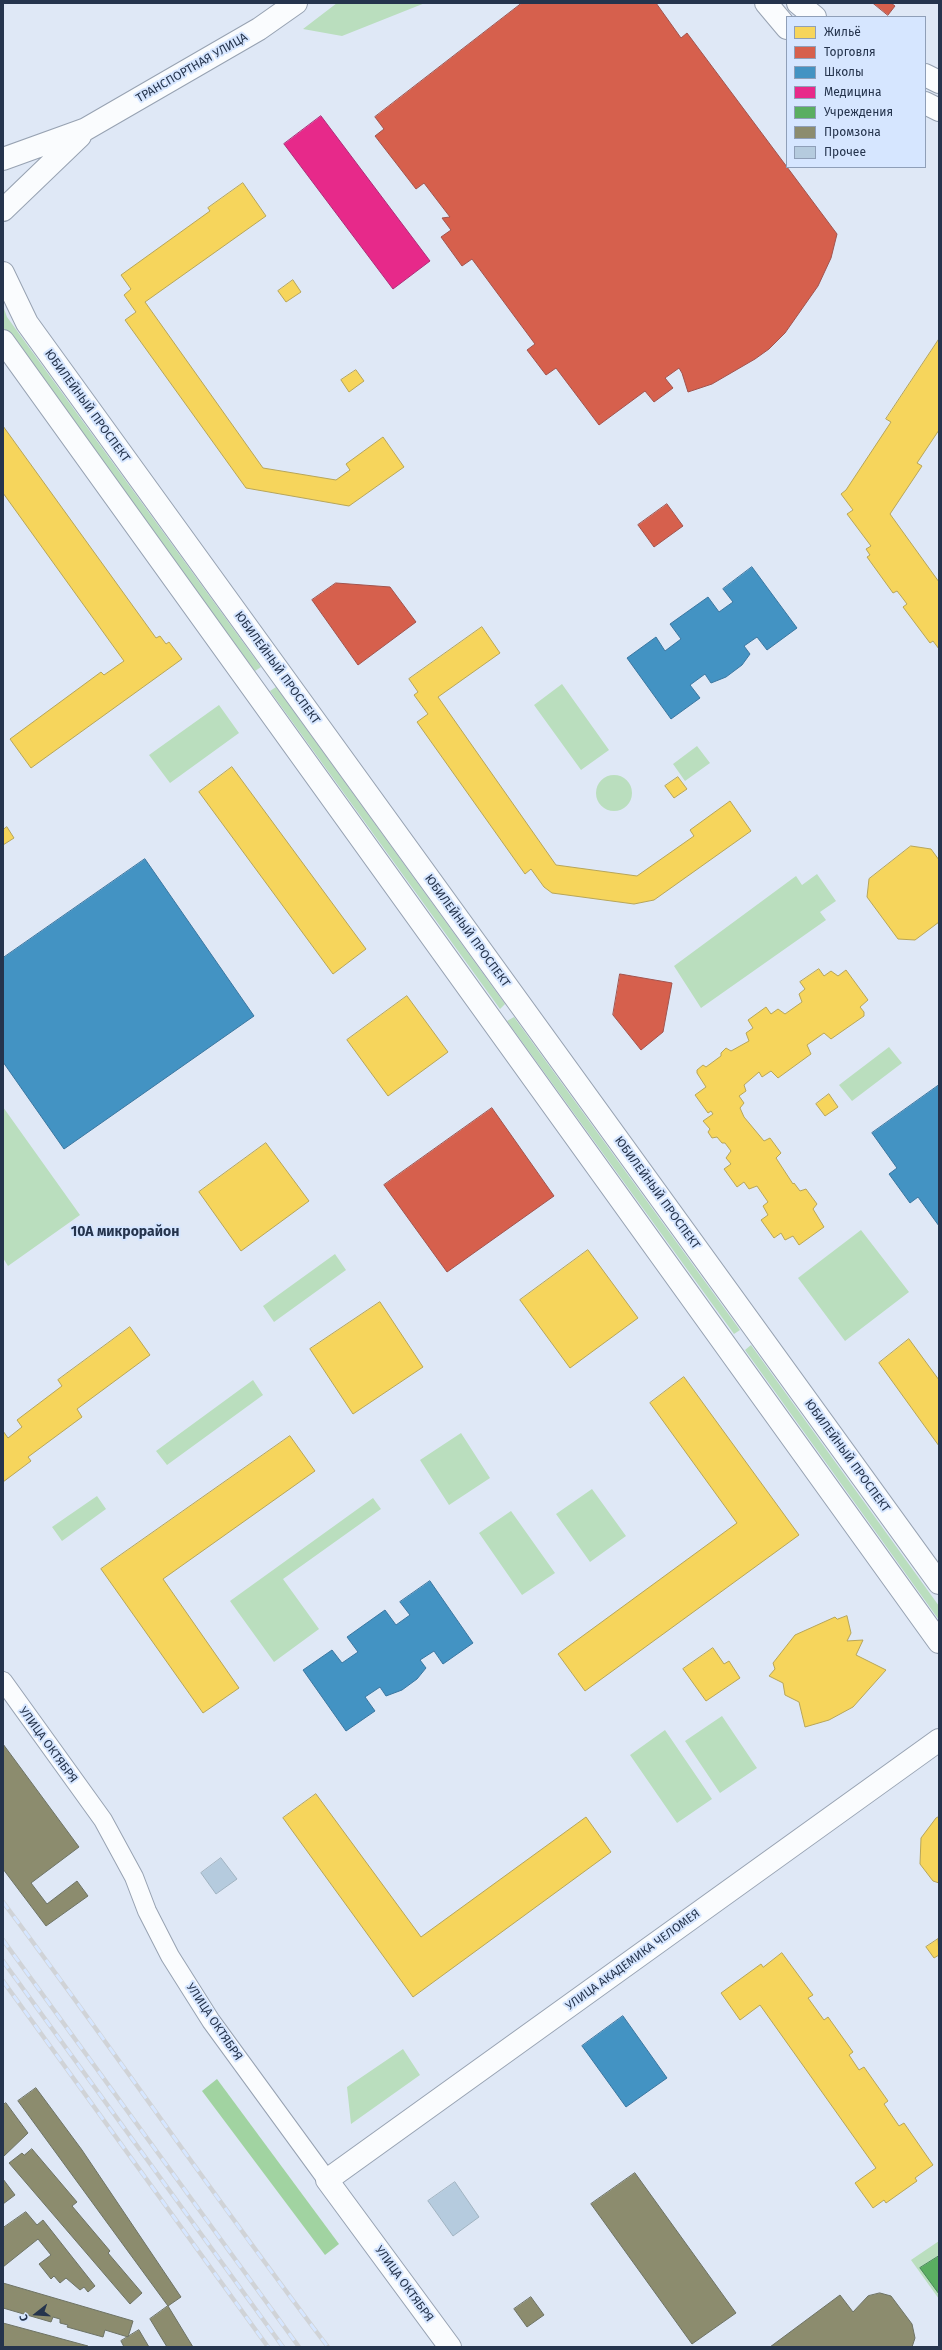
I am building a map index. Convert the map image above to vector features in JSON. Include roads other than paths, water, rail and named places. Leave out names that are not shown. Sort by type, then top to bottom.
[{"type":"street","name":"ТРАНСПОРТНАЯ УЛИЦА","points":[[3,159],[86,129],[259,29],[296,3]]},
{"type":"street","points":[[766,3],[786,27]]},
{"type":"street","points":[[926,76],[939,82]]},
{"type":"street","points":[[926,104],[939,110]]},
{"type":"street","name":"ТРАНСПОРТНАЯ УЛИЦА","points":[[3,210],[86,129]]},
{"type":"street","name":"ЮБИЛЕЙНЫЙ ПРОСПЕКТ","points":[[3,273],[27,323],[939,1583]]},
{"type":"street","points":[[3,341],[939,1642]]},
{"type":"street","name":"УЛИЦА ОКТЯБРЯ","points":[[3,1681],[103,1820],[134,1877],[147,1911],[170,1956],[211,2021],[450,2347]]},
{"type":"street","name":"УЛИЦА АКАДЕМИКА ЧЕЛОМЕЯ","points":[[327,2180],[939,1740]]},
{"type":"railway","points":[[3,1902],[85,2013],[246,2237],[328,2347]]},
{"type":"railway","points":[[3,1940],[299,2347]]},
{"type":"railway","points":[[3,1961],[283,2347]]},
{"type":"railway","points":[[3,1981],[268,2347]]},
{"type":"district","name":"10А микрорайон","points":[[125,1232]]}]
